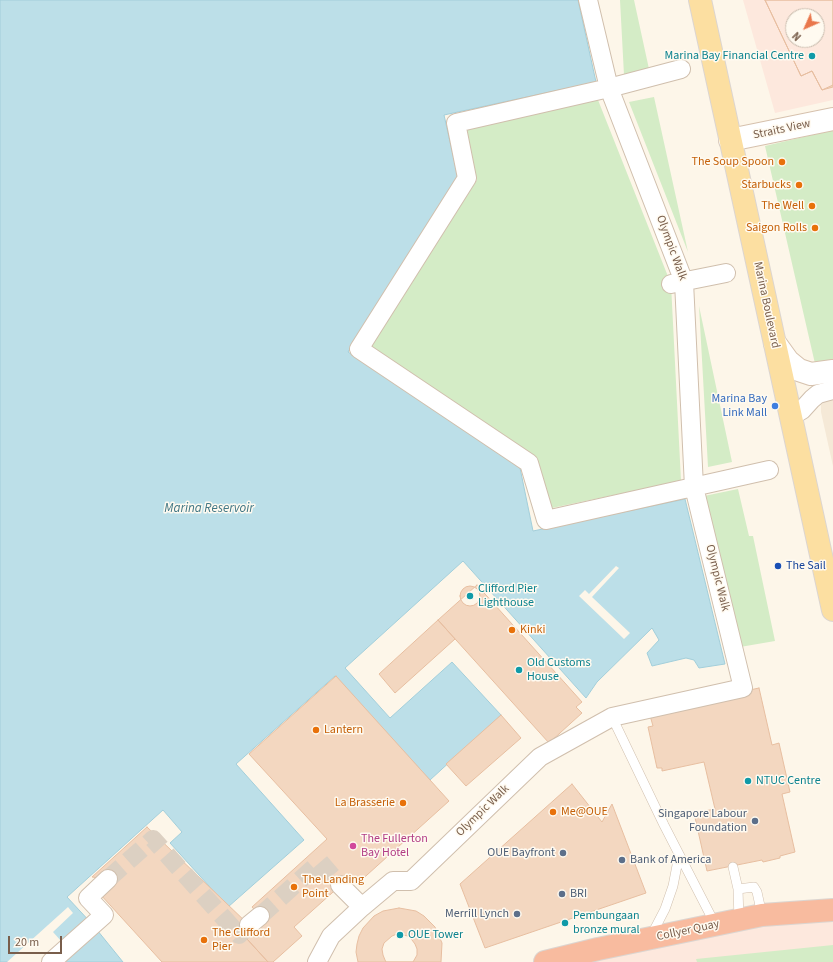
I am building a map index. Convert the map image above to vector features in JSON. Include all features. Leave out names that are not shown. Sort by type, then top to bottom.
[{"type":"highway","name":"Collyer Quay","points":[[545,962],[598,949],[762,915],[833,910]]},
{"type":"main road","name":"Marina Boulevard","points":[[700,0],[774,343],[792,416],[833,610]]},
{"type":"street","name":"Olympic Walk","points":[[317,962],[331,936],[362,907],[393,881],[411,881],[540,757],[612,717],[743,688],[694,487],[678,283],[609,88],[588,0]]},
{"type":"street","points":[[681,69],[609,88],[456,123],[467,178],[359,349],[529,463],[546,520],[769,470]]},
{"type":"street","name":"Straits View","points":[[730,140],[833,119]]},
{"type":"street","points":[[678,283],[726,273]]},
{"type":"street","points":[[774,343],[788,361],[799,370],[811,374],[833,371]]},
{"type":"street","points":[[792,416],[802,410],[818,394],[833,390]]},
{"type":"street","points":[[51,962],[104,915],[88,898],[108,879]]},
{"type":"street","points":[[340,886],[362,907]]},
{"type":"lane","points":[[612,717],[664,825],[715,925]]},
{"type":"lane","points":[[649,939],[665,909],[673,886],[679,855]]},
{"type":"lane","points":[[733,867],[738,889],[739,920]]},
{"type":"lane","points":[[738,889],[754,887],[757,892],[762,915]]},
{"type":"shaded area","points":[[743,0],[833,0],[833,100],[775,113]]},
{"type":"shaded area","points":[[830,395],[833,395],[833,466],[821,412],[821,405]]},
{"type":"shaded area","points":[[833,910],[833,962],[545,962]]},
{"type":"green space","points":[[620,0],[634,0],[649,69],[624,75]]},
{"type":"green space","points":[[654,97],[688,252],[629,102]]},
{"type":"green space","points":[[598,100],[671,284],[681,481],[547,509],[536,458],[371,347],[477,180],[465,128]]},
{"type":"green space","points":[[833,130],[833,365],[816,368],[765,146]]},
{"type":"green space","points":[[699,306],[732,462],[708,467]]},
{"type":"green space","points":[[738,489],[749,536],[753,536],[775,641],[740,647],[704,496]]},
{"type":"green space","points":[[833,945],[833,962],[697,962],[696,959]]},
{"type":"water","name":"Marina Reservoir","points":[[0,0],[578,0],[596,82],[444,115],[458,177],[348,352],[520,468],[533,531],[685,499],[725,664],[699,668],[694,660],[686,658],[652,666],[647,653],[659,640],[652,628],[597,682],[586,698],[463,561],[345,668],[390,718],[452,662],[501,715],[430,780],[335,676],[236,764],[304,840],[228,907],[170,843],[182,832],[163,810],[67,897],[93,925],[123,962],[0,962]]},
{"type":"pier","points":[[616,566],[619,568],[592,597],[630,633],[624,639],[579,596],[585,590],[589,594]]},
{"type":"pier","points":[[68,907],[73,913],[53,932],[62,942],[87,919],[99,932],[65,962],[7,962]]},
{"type":"building","name":"Marina Bay Financial Centre","points":[[765,0],[833,0],[833,85],[822,90],[812,71],[801,76],[788,48],[825,48],[825,8],[785,8],[785,42]]},
{"type":"building","name":"Marina Bay Financial Centre","points":[[765,0],[833,0],[833,87],[822,90],[812,71],[801,76],[788,48],[825,48],[825,8],[785,8],[785,42]]},
{"type":"building","name":"Old Customs House","points":[[477,585],[582,702],[576,707],[582,713],[549,743],[438,620]]},
{"type":"building","name":"Clifford Pier Lighthouse","points":[[466,586],[474,586],[480,592],[480,600],[474,606],[466,606],[460,600],[460,592]]},
{"type":"building","points":[[438,620],[455,639],[395,693],[379,674]]},
{"type":"building","points":[[336,676],[449,801],[357,884],[351,876],[294,927],[302,936],[273,962],[268,962],[247,939],[265,922],[252,907],[327,839],[249,754]]},
{"type":"building","name":"NTUC Centre","points":[[759,688],[772,745],[779,743],[790,792],[782,794],[795,852],[780,856],[780,858],[763,862],[762,860],[707,871],[694,813],[715,809],[704,762],[662,771],[662,768],[657,768],[648,727],[653,726],[649,712]]},
{"type":"building","points":[[501,715],[521,738],[466,786],[446,764]]},
{"type":"building","name":"OUE Bayfront","points":[[572,784],[602,822],[612,804],[646,893],[485,948],[460,884]]},
{"type":"building","points":[[147,827],[249,925],[247,939],[268,962],[162,962],[100,894],[108,879],[92,877]]},
{"type":"building","name":"OUE Tower","points":[[399,908],[416,911],[424,916],[435,927],[442,943],[441,962],[358,962],[356,952],[357,944],[363,928],[374,916],[383,911]]},
{"type":"building","points":[[397,934],[408,936],[415,944],[417,955],[413,962],[386,962],[382,949],[384,943],[392,936]]},
{"type":"tunnel","points":[[108,879],[153,839],[239,935],[249,925]]},
{"type":"tunnel","points":[[260,916],[320,862],[340,885]]},
{"type":"place","name":"Marina Bay Financial Centre","points":[[812,56]]},
{"type":"place","name":"The Soup Spoon","points":[[782,162]]},
{"type":"place","name":"Starbucks","points":[[799,185]]},
{"type":"place","name":"The Well","points":[[812,206]]},
{"type":"place","name":"Saigon Rolls","points":[[815,228]]},
{"type":"place","name":"Marina Bay Link Mall","points":[[775,406]]},
{"type":"place","name":"The Sail","points":[[778,566]]},
{"type":"place","name":"Clifford Pier Lighthouse","points":[[470,596]]},
{"type":"place","name":"Kinki","points":[[512,630]]},
{"type":"place","name":"Old Customs House","points":[[519,670]]},
{"type":"place","name":"Lantern","points":[[316,730]]},
{"type":"place","name":"NTUC Centre","points":[[748,781]]},
{"type":"place","name":"La Brasserie","points":[[403,803]]},
{"type":"place","name":"Me@OUE","points":[[553,812]]},
{"type":"place","name":"Singapore Labour Foundation","points":[[755,821]]},
{"type":"place","name":"The Fullerton Bay Hotel","points":[[353,846]]},
{"type":"place","name":"OUE Bayfront","points":[[563,853]]},
{"type":"place","name":"Bank of America","points":[[622,860]]},
{"type":"place","name":"The Landing Point","points":[[294,887]]},
{"type":"place","name":"BRI","points":[[562,894]]},
{"type":"place","name":"Merrill Lynch","points":[[517,914]]},
{"type":"place","name":"Pembungaan bronze mural","points":[[565,923]]},
{"type":"place","name":"OUE Tower","points":[[400,935]]},
{"type":"place","name":"The Clifford Pier","points":[[204,940]]}]
